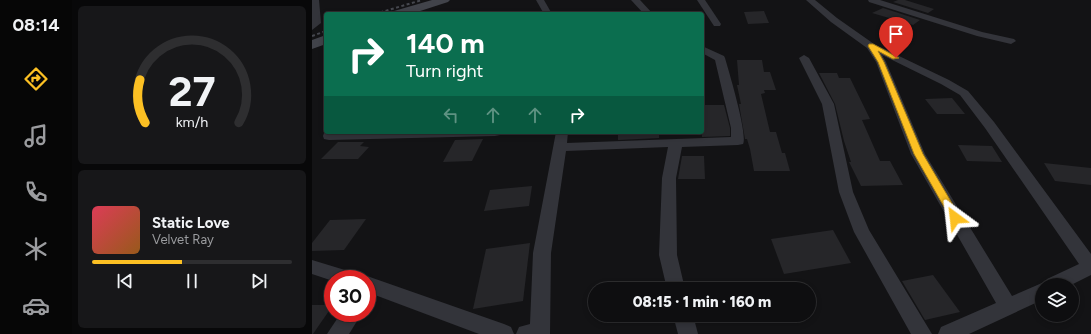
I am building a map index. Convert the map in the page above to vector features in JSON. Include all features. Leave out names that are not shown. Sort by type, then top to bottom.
[{"type":"street","points":[[312,27],[317,23],[315,0]]},
{"type":"street","points":[[405,12],[444,0]]},
{"type":"street","points":[[540,0],[547,12]]},
{"type":"street","points":[[635,0],[647,12]]},
{"type":"street","points":[[701,0],[717,24]]},
{"type":"street","points":[[810,0],[834,20],[871,46],[945,82],[964,94],[990,125],[1091,267],[1068,278]]},
{"type":"street","points":[[872,0],[980,34],[1012,41]]},
{"type":"street","points":[[312,44],[324,40]]},
{"type":"street","points":[[871,46],[881,62],[918,154],[1008,307]]},
{"type":"street","points":[[535,333],[542,253],[561,140],[655,138],[676,143],[738,142],[737,128],[720,58],[704,49]]},
{"type":"street","points":[[804,58],[828,104],[846,192],[862,232],[922,334]]},
{"type":"street","points":[[329,136],[412,134]]},
{"type":"street","points":[[674,282],[668,256],[669,178],[676,143]]},
{"type":"street","points":[[312,267],[324,271]]},
{"type":"street","points":[[376,290],[504,334]]},
{"type":"street","points":[[955,333],[1035,294]]},
{"type":"street","points":[[337,334],[346,322]]},
{"type":"street","points":[[685,322],[688,334]]},
{"type":"building","points":[[905,0],[934,9],[928,13],[893,2]]},
{"type":"building","points":[[883,8],[920,20],[913,25],[872,13]]},
{"type":"building","points":[[764,11],[769,23],[748,24],[744,12]]},
{"type":"building","points":[[737,60],[762,60],[764,72],[770,72],[776,90],[764,90],[765,93],[761,94],[770,132],[776,132],[782,153],[785,153],[790,171],[754,171],[750,149],[747,139],[745,139],[739,104],[741,104],[737,85],[739,85]]},
{"type":"building","points":[[819,73],[837,73],[839,78],[850,78],[870,119],[862,120],[880,161],[890,161],[903,185],[861,186],[849,162],[851,162],[835,104]]},
{"type":"building","points":[[952,98],[965,114],[937,114],[925,99]]},
{"type":"building","points":[[704,105],[724,105],[730,128],[730,136],[702,137],[702,134],[704,134]]},
{"type":"building","points":[[618,134],[659,134],[659,138],[618,140]]},
{"type":"building","points":[[483,139],[472,161],[443,162],[455,140]]},
{"type":"building","points":[[338,142],[364,142],[360,146],[369,147],[358,159],[321,159]]},
{"type":"building","points":[[958,145],[992,146],[1002,162],[967,161]]},
{"type":"building","points":[[682,156],[704,156],[705,179],[678,179]]},
{"type":"building","points":[[1044,163],[1091,168],[1091,185],[1055,181]]},
{"type":"building","points":[[532,186],[529,206],[484,211],[490,190]]},
{"type":"building","points":[[366,219],[344,250],[312,251],[312,243],[330,220]]},
{"type":"building","points":[[833,230],[851,263],[784,274],[771,239]]},
{"type":"building","points":[[530,243],[523,301],[473,309],[486,249]]},
{"type":"building","points":[[933,275],[960,312],[925,320],[902,281]]},
{"type":"building","points":[[312,305],[324,305],[324,318],[312,334]]},
{"type":"railway","points":[[382,12],[422,0]]},
{"type":"railway","points":[[312,36],[324,32]]},
{"type":"route","points":[[896,58],[871,46],[881,62],[918,154],[955,218]]}]
